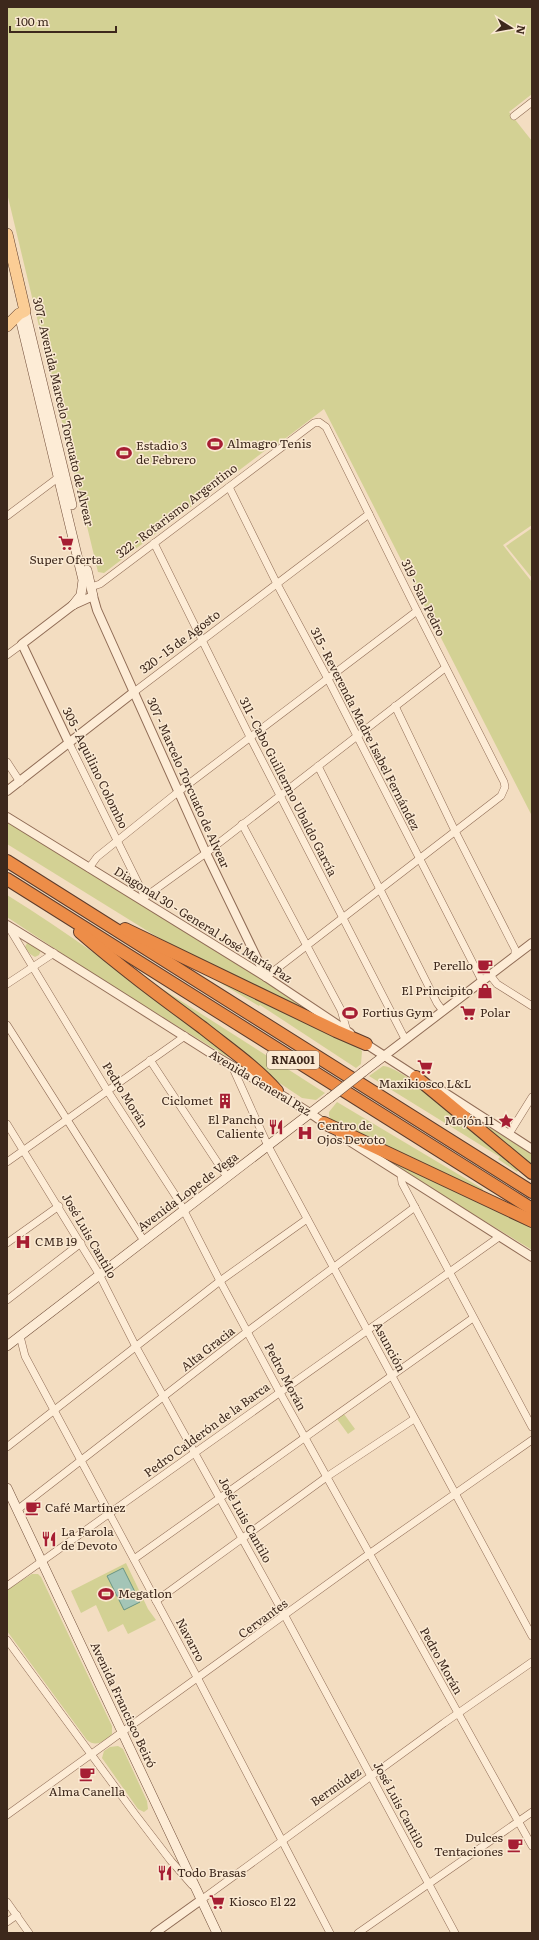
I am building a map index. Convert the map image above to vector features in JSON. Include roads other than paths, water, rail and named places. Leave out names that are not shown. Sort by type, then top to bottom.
[{"type":"highway","name":"RNA001","points":[[7,861],[532,1192]]},
{"type":"highway","name":"RNA001","points":[[7,879],[532,1210]]},
{"type":"highway","points":[[55,909],[106,956],[226,1046],[265,1078],[277,1092]]},
{"type":"highway","points":[[83,909],[366,1044]]},
{"type":"highway","points":[[416,1077],[532,1173]]},
{"type":"highway","points":[[324,1123],[532,1221]]},
{"type":"main road","name":"307 - Avenida Marcelo Torcuato de Alvear","points":[[7,234],[22,313],[84,580],[81,595],[73,605]]},
{"type":"main road","name":"307 - Avenida Marcelo Torcuato de Alvear","points":[[7,267],[22,313],[92,592]]},
{"type":"main road","points":[[7,326],[22,313]]},
{"type":"main road","name":"Avenida Lope de Vega","points":[[7,1346],[384,1056]]},
{"type":"main road","name":"Avenida Francisco Beiró","points":[[7,1488],[217,1933]]},
{"type":"street","points":[[514,116],[532,102]]},
{"type":"street","name":"319 - San Pedro","points":[[314,423],[319,422],[326,426],[445,668],[504,782],[504,792],[455,831]]},
{"type":"street","name":"322 - Rotarismo Argentino","points":[[7,655],[314,423]]},
{"type":"street","points":[[7,516],[59,477]]},
{"type":"street","name":"315 - Reverenda Madre Isabel Fernández","points":[[229,487],[277,584],[328,679],[356,737],[482,981]]},
{"type":"street","name":"320 - 15 de Agosto","points":[[7,791],[134,692],[369,514]]},
{"type":"street","name":"311 - Cabo Guillermo Ubaldo García","points":[[154,543],[342,919],[405,1039]]},
{"type":"street","name":"307 - Marcelo Torcuato de Alvear","points":[[92,592],[97,610],[178,792],[266,977]]},
{"type":"street","points":[[89,868],[97,857],[178,792],[417,611]]},
{"type":"street","name":"305 - Aquilino Colombo","points":[[22,644],[144,900]]},
{"type":"street","points":[[144,900],[445,668]]},
{"type":"street","points":[[395,706],[455,831],[515,949],[515,955]]},
{"type":"street","points":[[7,762],[20,782]]},
{"type":"street","points":[[318,766],[437,1003],[443,1011]]},
{"type":"street","name":"Diagonal 30 - General José María Paz","points":[[7,818],[144,900],[266,977],[416,1077],[434,1086],[532,1149]]},
{"type":"street","points":[[242,824],[341,1010],[347,1031]]},
{"type":"street","points":[[266,977],[455,831]]},
{"type":"street","name":"Avenida General Paz","points":[[7,925],[54,953],[232,1066],[277,1092],[401,1175],[532,1257]]},
{"type":"street","name":"Pedro Morán","points":[[7,925],[107,1090],[184,1211],[280,1391],[532,1846]]},
{"type":"street","points":[[384,1056],[532,943]]},
{"type":"street","points":[[7,984],[54,953]]},
{"type":"street","points":[[490,975],[497,984],[532,1006]]},
{"type":"street","points":[[7,1025],[144,1241]]},
{"type":"street","points":[[7,1162],[185,1036]]},
{"type":"street","points":[[150,1060],[227,1177]]},
{"type":"street","name":"Asunción","points":[[232,1066],[268,1146],[532,1636]]},
{"type":"street","points":[[509,1134],[532,1097]]},
{"type":"street","name":"José Luis Cantilo","points":[[7,1124],[59,1206],[99,1274],[136,1347],[285,1616],[455,1933]]},
{"type":"street","points":[[401,1175],[402,1183],[532,1427]]},
{"type":"street","points":[[7,1243],[59,1206]]},
{"type":"street","name":"Alta Gracia","points":[[17,1510],[80,1460],[164,1398],[248,1331],[415,1207]]},
{"type":"street","points":[[7,1447],[220,1281],[307,1219]]},
{"type":"street","name":"Pedro Calderón de la Barca","points":[[7,1586],[280,1391],[368,1331],[498,1237]]},
{"type":"street","points":[[7,1300],[81,1243]]},
{"type":"street","points":[[134,1559],[473,1318]]},
{"type":"street","name":"Navarro","points":[[20,1336],[26,1356],[54,1411],[198,1679],[330,1933]]},
{"type":"street","points":[[156,1601],[328,1476],[414,1419]]},
{"type":"street","name":"Cervantes","points":[[7,1815],[370,1554],[532,1440]]},
{"type":"street","points":[[7,1640],[171,1861],[196,1890]]},
{"type":"street","name":"Bermúdez","points":[[155,1933],[532,1662]]},
{"type":"street","points":[[358,1933],[430,1885],[532,1812]]},
{"type":"street","points":[[7,1902],[30,1933]]},
{"type":"street","points":[[7,1922],[17,1915]]},
{"type":"place","name":"Almagro Tenis","points":[[215,444]]},
{"type":"place","name":"Estadio 3 de Febrero","points":[[124,453]]},
{"type":"place","name":"Super Oferta","points":[[66,543]]},
{"type":"place","name":"Perello","points":[[485,966]]},
{"type":"place","name":"El Principito","points":[[485,991]]},
{"type":"place","name":"Fortius Gym","points":[[350,1013]]},
{"type":"place","name":"Polar","points":[[468,1013]]},
{"type":"place","name":"Maxikiosco L&L","points":[[425,1067]]},
{"type":"place","name":"Ciclomet","points":[[225,1101]]},
{"type":"place","name":"Mojón 11","points":[[506,1121]]},
{"type":"place","name":"El Pancho Caliente","points":[[276,1127]]},
{"type":"place","name":"Centro de Ojos Devoto","points":[[305,1133]]},
{"type":"place","name":"CMB 19","points":[[23,1242]]},
{"type":"place","name":"Café Martínez","points":[[33,1508]]},
{"type":"place","name":"La Farola de Devoto","points":[[49,1539]]},
{"type":"place","name":"Megatlon","points":[[106,1594]]},
{"type":"place","name":"Alma Canella","points":[[87,1774]]},
{"type":"place","name":"Dulces Tentaciones","points":[[515,1845]]},
{"type":"place","name":"Todo Brasas","points":[[165,1873]]},
{"type":"place","name":"Kiosco El 22","points":[[217,1902]]}]
